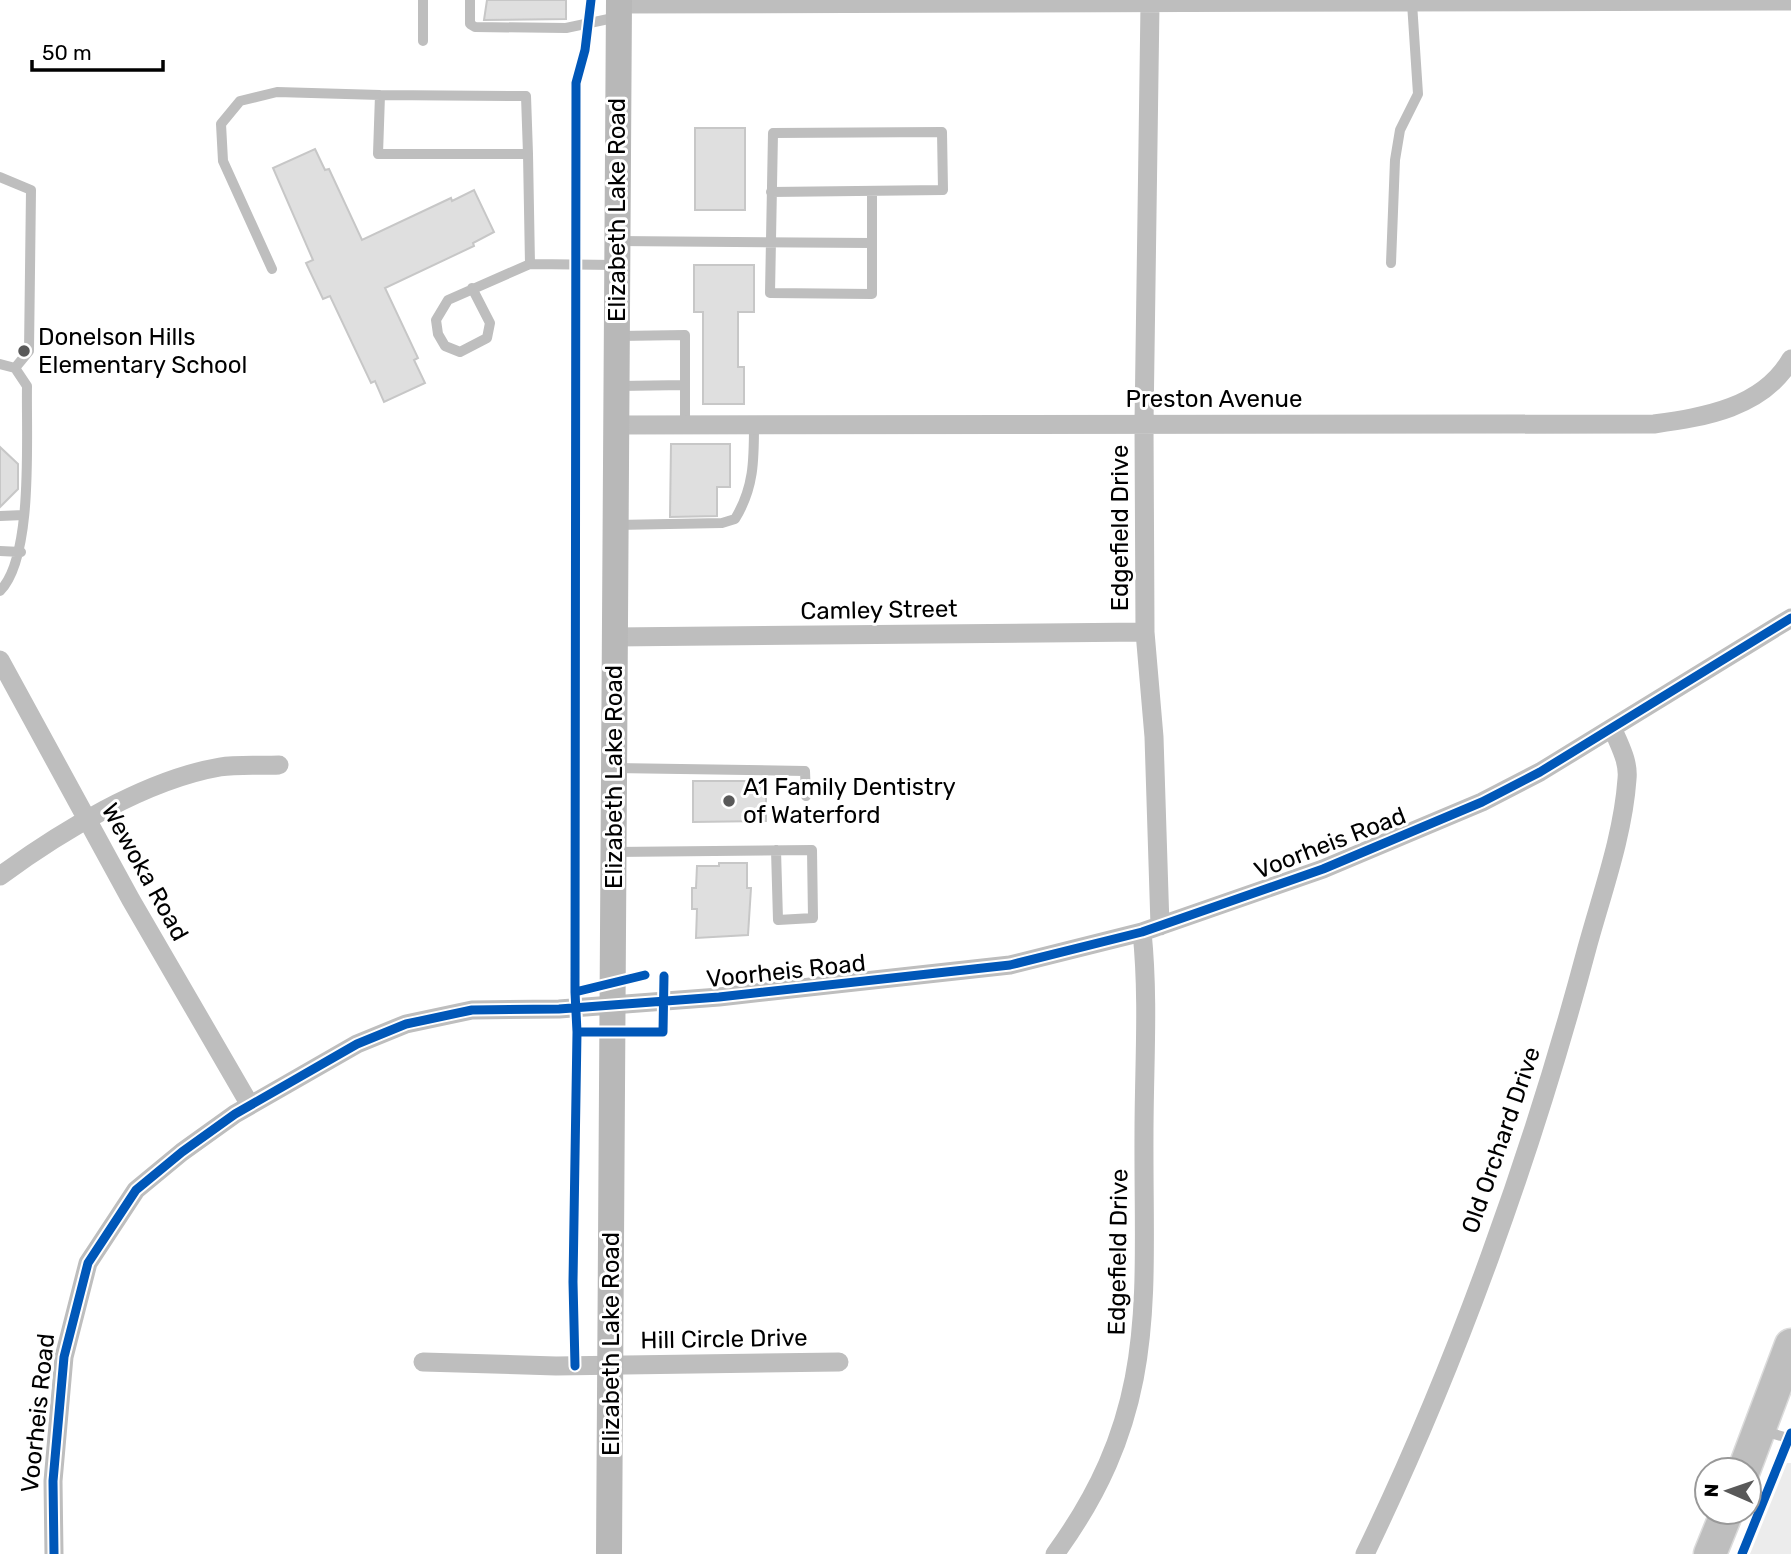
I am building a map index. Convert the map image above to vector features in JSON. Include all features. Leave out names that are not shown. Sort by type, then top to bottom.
[{"type":"highway","points":[[1749,1456],[1791,1345]]},
{"type":"highway","points":[[1710,1554],[1721,1526]]},
{"type":"main road","name":"Elizabeth Lake Road","points":[[609,1554],[619,7]]},
{"type":"street","points":[[619,7],[1791,1]]},
{"type":"street","name":"Edgefield Drive","points":[[1055,1554],[1097,1490],[1128,1412],[1138,1367],[1145,1267],[1147,984],[1151,929],[1154,737],[1145,632],[1144,424],[1150,4]]},
{"type":"street","name":"Preston Avenue","points":[[616,425],[1654,424],[1716,415],[1757,395],[1791,359]]},
{"type":"street","name":"Voorheis Road","points":[[54,1554],[53,1481],[64,1357],[88,1263],[136,1190],[181,1152],[250,1105],[357,1044],[406,1024],[472,1010],[613,1006],[767,993],[1010,965],[1151,929],[1323,869],[1436,823],[1540,772],[1791,618]]},
{"type":"street","name":"Camley Street","points":[[614,637],[1145,632]]},
{"type":"street","name":"Wewoka Road","points":[[0,660],[88,821],[250,1105]]},
{"type":"street","name":"Old Orchard Drive","points":[[1365,1554],[1421,1430],[1487,1258],[1557,1053],[1621,820],[1628,776],[1626,759],[1613,729]]},
{"type":"street","points":[[0,876],[88,821],[160,784],[220,767],[279,765]]},
{"type":"street","name":"Hill Circle Drive","points":[[423,1362],[611,1366],[839,1362]]},
{"type":"lane","points":[[423,0],[423,41]]},
{"type":"lane","points":[[470,0],[470,24],[475,27],[566,28],[619,7]]},
{"type":"lane","points":[[1391,263],[1395,160],[1400,130],[1418,94],[1412,3]]},
{"type":"lane","points":[[272,269],[223,161],[221,124],[240,101],[277,92],[526,96],[530,264]]},
{"type":"lane","points":[[380,95],[378,154],[528,154]]},
{"type":"lane","points":[[771,192],[943,190],[942,132],[773,133],[771,192],[770,242],[770,293],[872,293],[872,191]]},
{"type":"lane","points":[[0,177],[31,190],[29,351],[15,368]]},
{"type":"lane","points":[[472,288],[490,323],[487,338],[460,352],[445,346],[438,334],[436,320],[448,300],[472,288],[530,264],[617,253],[770,242],[872,243]]},
{"type":"lane","points":[[616,336],[685,335],[685,425]]},
{"type":"lane","points":[[0,364],[15,368],[27,386],[21,551],[0,591]]},
{"type":"lane","points":[[616,386],[685,385]]},
{"type":"lane","points":[[615,525],[722,523],[735,519],[747,497],[753,474],[754,425]]},
{"type":"lane","points":[[0,516],[24,515]]},
{"type":"lane","points":[[0,551],[21,551]]},
{"type":"lane","points":[[614,768],[805,771],[806,796]]},
{"type":"lane","points":[[613,852],[776,850],[813,850],[813,918],[778,920],[776,850]]},
{"type":"lane","points":[[1760,1429],[1791,1439]]},
{"type":"shaded area","points":[[1787,1463],[1791,1463],[1791,1554],[1750,1554]]},
{"type":"building","points":[[487,0],[566,0],[566,19],[484,20]]},
{"type":"building","points":[[695,128],[745,128],[745,210],[695,210]]},
{"type":"building","points":[[315,149],[325,170],[329,169],[362,240],[474,190],[494,232],[473,243],[474,246],[385,288],[418,358],[414,360],[425,383],[384,402],[375,381],[371,383],[330,296],[323,299],[306,263],[313,260],[273,168]]},
{"type":"building","points":[[694,265],[754,265],[754,312],[738,312],[738,367],[744,367],[744,404],[703,404],[703,312],[694,312]]},
{"type":"building","points":[[671,444],[730,444],[730,487],[717,487],[717,516],[670,517]]},
{"type":"building","points":[[0,447],[18,464],[18,489],[0,507]]},
{"type":"building","name":"A1 Family Dentistry of Waterford","points":[[693,781],[766,781],[766,821],[693,822]]},
{"type":"building","points":[[719,863],[747,863],[747,888],[751,888],[748,935],[696,938],[697,909],[692,909],[692,888],[696,888],[697,866],[719,866]]},
{"type":"cycle path","points":[[575,992],[576,83],[585,50],[591,0]]},
{"type":"cycle path","points":[[54,1554],[53,1481],[64,1357],[88,1263],[136,1190],[182,1152],[235,1114],[357,1044],[406,1024],[472,1010],[559,1009],[719,997],[1010,965],[1142,932],[1323,869],[1482,802],[1540,772],[1791,618]]},
{"type":"cycle path","points":[[645,975],[575,992],[577,1032],[663,1032],[664,976]]},
{"type":"cycle path","points":[[575,1366],[573,1282],[577,1032]]},
{"type":"cycle path","points":[[1742,1554],[1791,1433]]},
{"type":"place","name":"Donelson Hills Elementary School","points":[[24,351]]},
{"type":"place","name":"A1 Family Dentistry of Waterford","points":[[729,801]]}]
